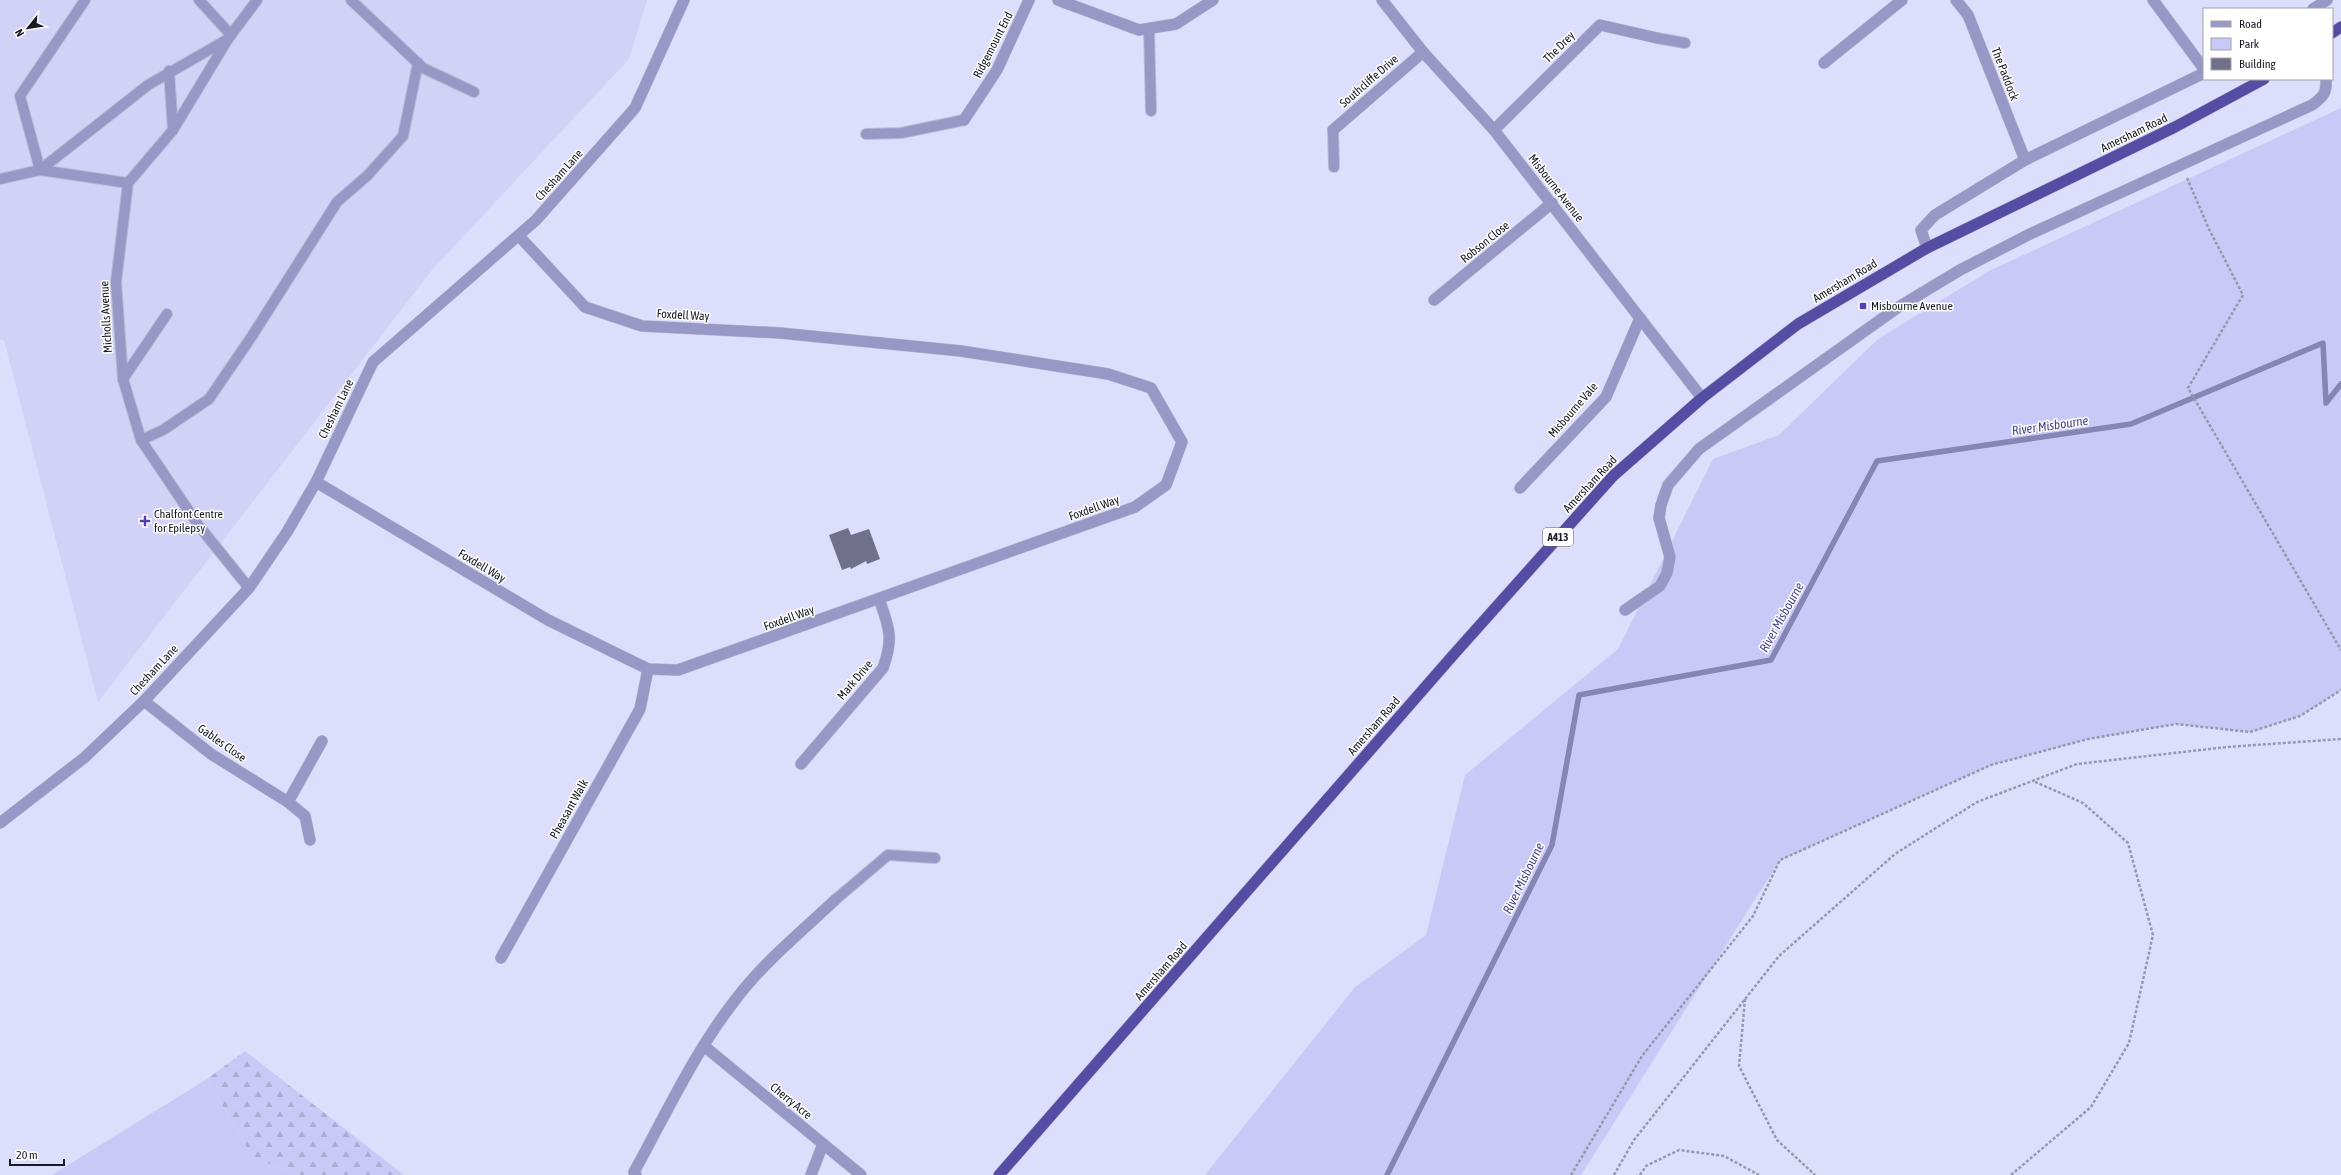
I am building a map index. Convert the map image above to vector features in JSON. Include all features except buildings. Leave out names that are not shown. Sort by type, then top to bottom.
[{"type":"highway","name":"Amersham Road","points":[[999,1175],[1455,653],[1613,476],[1702,398],[1798,324],[1927,248],[2175,128],[2262,80]]},
{"type":"street","name":"Chesham Lane","points":[[0,823],[84,758],[144,701],[249,588],[287,532],[316,482],[374,362],[536,220],[635,108],[684,0]]},
{"type":"street","name":"Ridgemount End","points":[[964,120],[997,70],[1029,0]]},
{"type":"street","points":[[1058,0],[1139,30],[1176,24],[1213,0]]},
{"type":"street","name":"Misbourne Avenue","points":[[1382,0],[1423,52],[1494,130],[1702,398]]},
{"type":"street","points":[[1824,64],[1902,0]]},
{"type":"street","name":"The Paddock","points":[[1956,0],[1968,15],[2025,160]]},
{"type":"street","points":[[2153,0],[2203,68]]},
{"type":"street","points":[[2315,8],[2328,0]]},
{"type":"street","name":"The Drey","points":[[1494,130],[1600,25],[1657,38]]},
{"type":"street","name":"Southcliffe Drive","points":[[1333,130],[1423,52]]},
{"type":"street","points":[[1927,248],[1921,230],[1934,215],[2025,160],[2203,73]]},
{"type":"street","points":[[1625,610],[1660,586],[1666,573],[1670,557],[1660,518],[1661,505],[1668,485],[1699,449],[1897,308],[1960,270],[2030,234],[2312,105],[2322,98],[2327,90],[2326,80]]},
{"type":"street","name":"Robson Close","points":[[1434,300],[1552,203]]},
{"type":"street","name":"Foxdell Way","points":[[316,482],[548,620],[648,669],[678,670],[1135,507],[1166,485],[1182,442],[1151,388],[1108,374],[961,352],[780,332],[642,326],[584,307],[519,236]]},
{"type":"street","name":"Misbourne Vale","points":[[1520,488],[1606,397],[1640,318]]},
{"type":"street","name":"Mark Drive","points":[[801,764],[883,668],[888,654],[890,629],[879,599]]},
{"type":"street","name":"Pheasant Walk","points":[[501,958],[640,709],[648,669]]},
{"type":"street","name":"Gables Close","points":[[144,701],[211,754],[288,802],[305,816],[310,840]]},
{"type":"street","points":[[288,802],[322,741]]},
{"type":"street","points":[[636,1175],[634,1172],[704,1046],[736,998],[778,953],[836,900]]},
{"type":"street","name":"Cherry Acre","points":[[704,1046],[861,1175]]},
{"type":"street","points":[[811,1175],[823,1144]]},
{"type":"lane","points":[[40,170],[20,96],[85,0]]},
{"type":"lane","points":[[199,0],[230,37]]},
{"type":"lane","points":[[0,178],[40,170],[128,183],[173,130],[230,37],[257,0]]},
{"type":"lane","points":[[351,0],[423,68],[474,92]]},
{"type":"lane","points":[[1149,29],[1151,111]]},
{"type":"lane","points":[[40,170],[148,85],[230,37]]},
{"type":"lane","points":[[1657,38],[1685,43]]},
{"type":"lane","points":[[142,440],[163,430],[210,399],[337,202],[368,175],[402,136],[418,63]]},
{"type":"lane","points":[[170,71],[173,130]]},
{"type":"lane","points":[[866,134],[901,133],[964,120]]},
{"type":"lane","points":[[1333,130],[1334,167]]},
{"type":"lane","name":"Micholls Avenue","points":[[128,183],[116,282],[123,379],[142,440],[199,526],[249,588]]},
{"type":"lane","points":[[123,379],[167,314]]},
{"type":"lane","points":[[836,900],[888,855],[934,858]]},
{"type":"path","points":[[2181,165],[2210,229],[2243,295],[2188,388],[2341,650]]},
{"type":"path","points":[[1571,1175],[1642,1056],[1753,916],[1780,860],[1991,765],[2088,739],[2176,724],[2250,732],[2300,716],[2341,690]]},
{"type":"path","points":[[1614,1175],[1634,1140],[1779,956],[1895,854],[1977,802],[2077,764],[2227,748],[2341,739]]},
{"type":"path","points":[[2011,1175],[2091,1107],[2129,1043],[2153,935],[2128,843],[2083,803],[2033,781]]},
{"type":"path","points":[[1745,999],[1739,1066],[1777,1140],[1815,1175]]},
{"type":"path","points":[[1640,1175],[1646,1166],[1679,1150],[1724,1156],[1759,1175]]},
{"type":"shaded area","name":"Chalfont Centre for Epilepsy","points":[[0,0],[647,0],[629,59],[432,270],[98,702],[4,340],[0,339]]},
{"type":"green space","points":[[2341,108],[2341,690],[2300,716],[2250,732],[2176,724],[2088,739],[1991,765],[1780,860],[1581,1175],[1205,1175],[1355,987],[1426,935],[1465,775],[1618,649],[1713,459],[1779,435],[1878,339],[1989,271]]},
{"type":"green space","points":[[245,1051],[404,1175],[300,1175],[253,1158],[207,1079]]},
{"type":"green space","points":[[207,1079],[253,1158],[300,1175],[52,1175]]},
{"type":"waterway","name":"River Misbourne","points":[[1387,1175],[1552,845],[1579,695],[1771,660],[1877,461],[2131,424],[2323,343],[2326,403],[2341,384]]},
{"type":"place","name":"Misbourne Avenue","points":[[1863,306]]},
{"type":"place","name":"Chalfont Centre for Epilepsy","points":[[145,521]]}]
